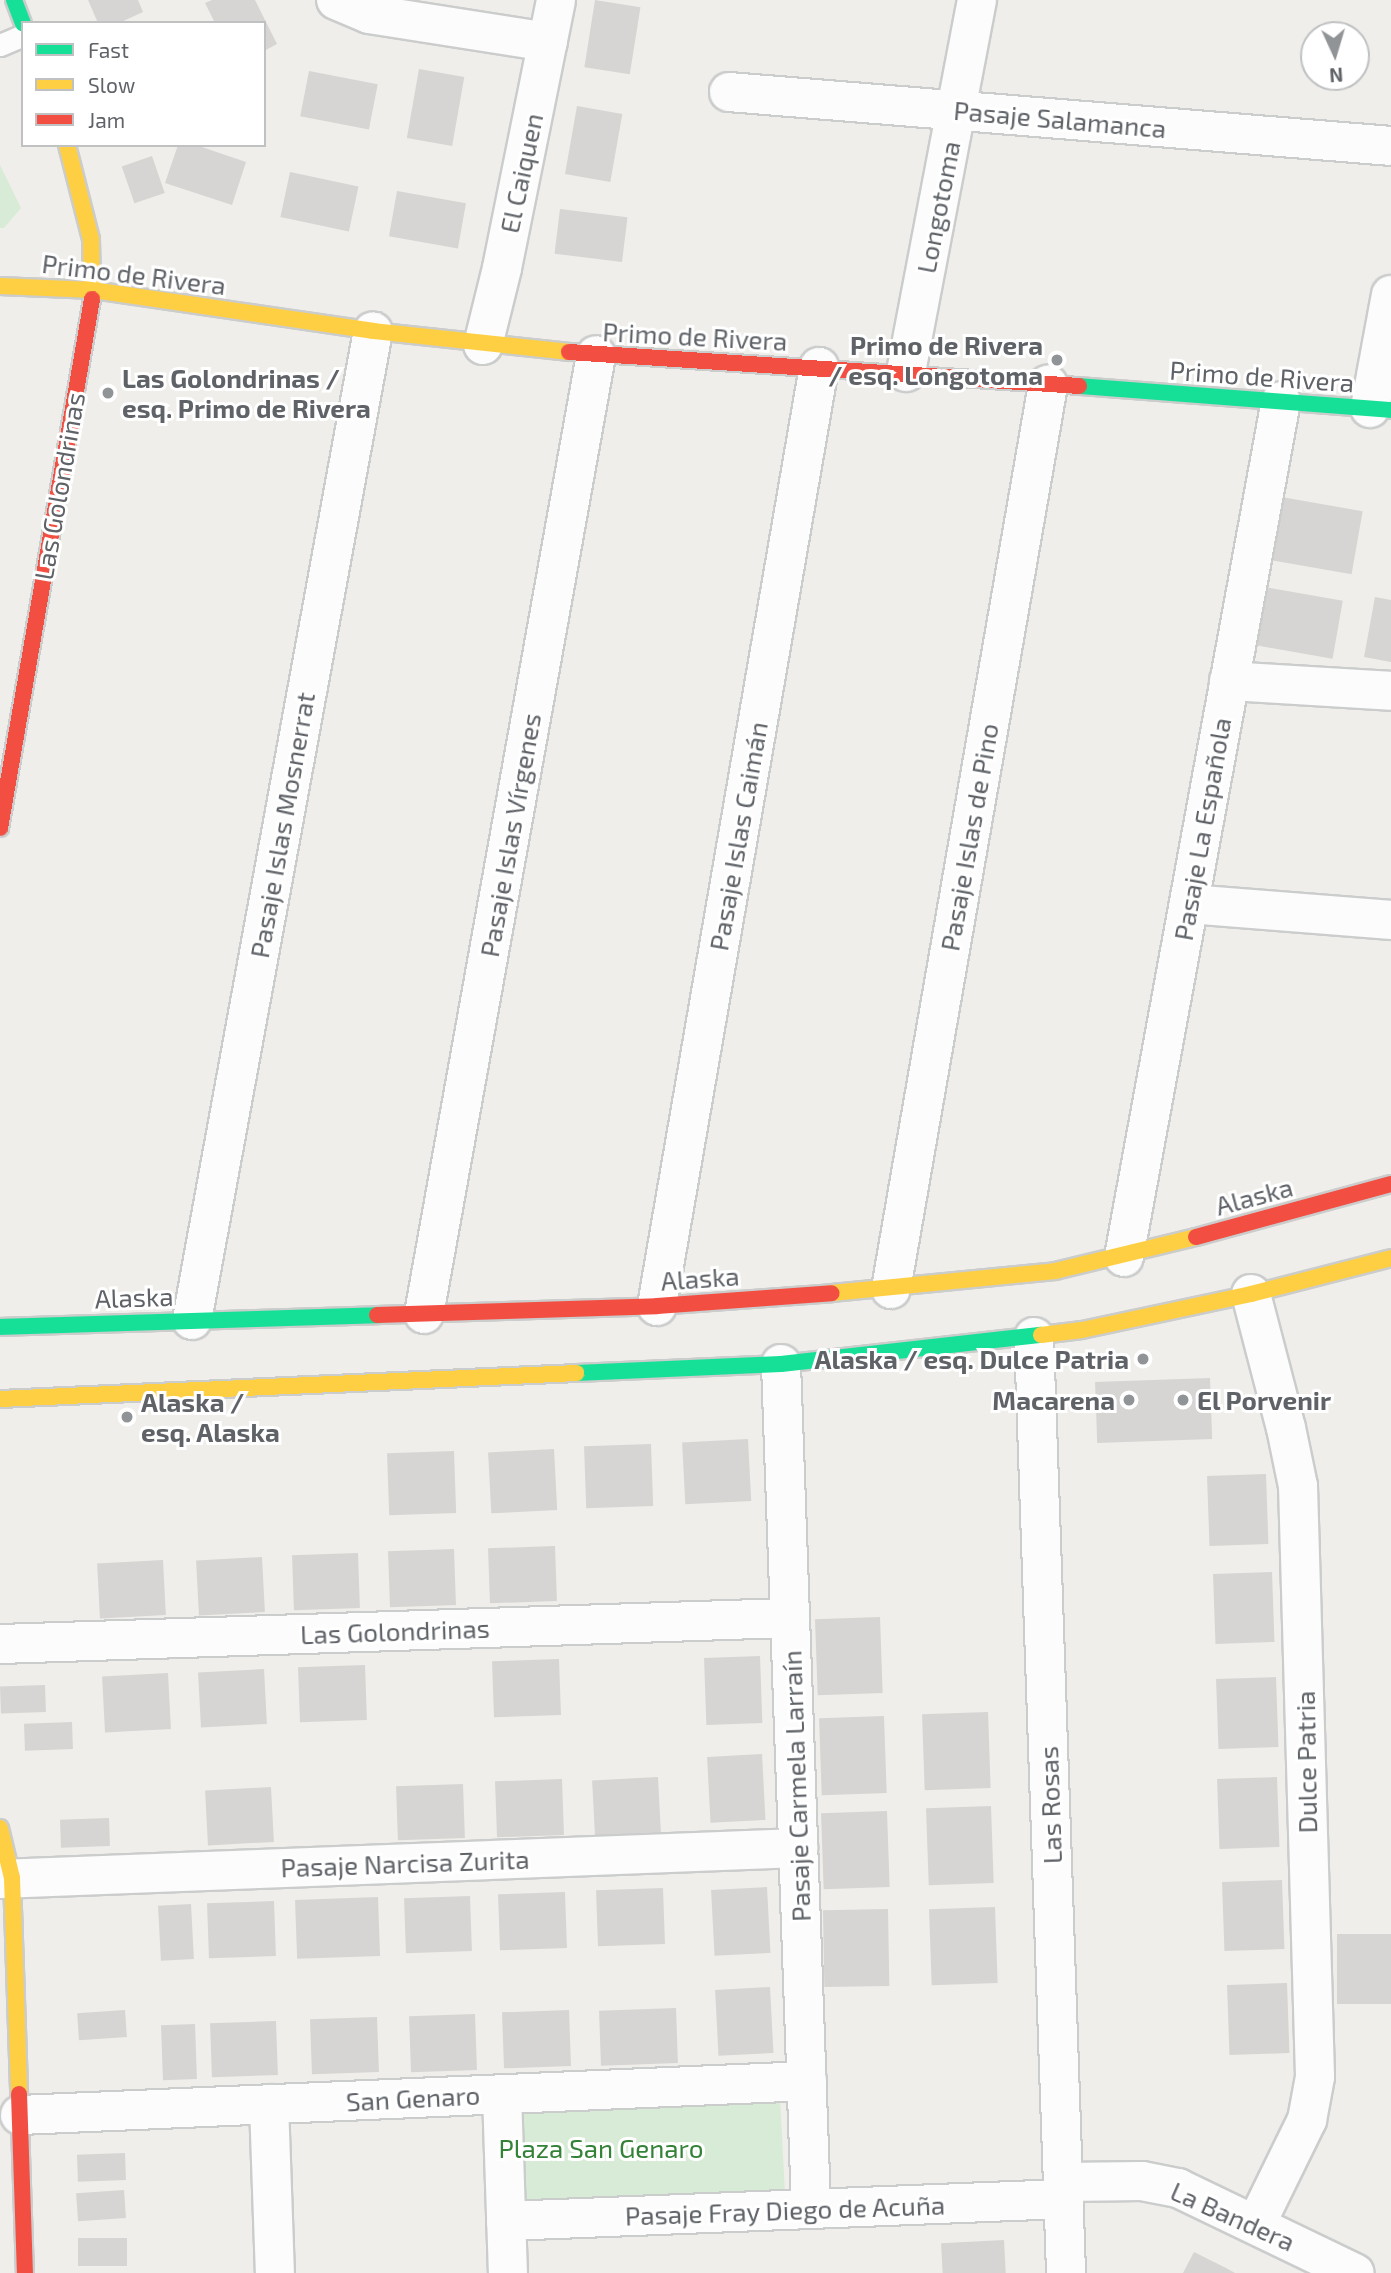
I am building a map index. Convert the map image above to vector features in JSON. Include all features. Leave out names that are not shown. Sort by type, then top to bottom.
[{"type":"street","points":[[14,0],[22,21]]},
{"type":"street","points":[[335,0],[369,14],[548,42]]},
{"type":"street","name":"El Caiquen","points":[[483,345],[556,0]]},
{"type":"street","name":"Longotoma","points":[[906,372],[977,0]]},
{"type":"street","name":"Pasaje Salamanca","points":[[729,92],[1391,146]]},
{"type":"street","name":"Las Golondrinas","points":[[0,828],[93,290],[92,239],[67,147]]},
{"type":"street","name":"Primo de Rivera","points":[[0,286],[93,290],[483,345],[596,355],[906,372],[1381,409]]},
{"type":"street","points":[[1381,409],[1391,295]]},
{"type":"street","name":"Pasaje Islas Mosnerrat","points":[[191,1320],[373,331]]},
{"type":"street","name":"Pasaje Islas Vírgenes","points":[[424,1314],[596,355]]},
{"type":"street","name":"Pasaje Islas Caimán","points":[[657,1306],[819,367]]},
{"type":"street","name":"Pasaje Islas de Pino","points":[[891,1289],[1048,385]]},
{"type":"street","name":"Pasaje La Española","points":[[1124,1257],[1281,401]]},
{"type":"street","points":[[1229,681],[1391,691]]},
{"type":"street","points":[[1189,904],[1391,920]]},
{"type":"street","name":"Alaska","points":[[0,1326],[657,1306],[891,1289],[1055,1270],[1124,1257],[1391,1184]]},
{"type":"street","points":[[0,1399],[781,1364],[1082,1330],[1251,1293],[1391,1258]]},
{"type":"street","name":"Dulce Patria","points":[[1251,1293],[1298,1486],[1315,2077],[1307,2120],[1256,2224]]},
{"type":"street","name":"Las Rosas","points":[[1034,1337],[1066,2273]]},
{"type":"street","name":"Pasaje Carmela Larraín","points":[[781,1364],[811,2208]]},
{"type":"street","name":"Las Golondrinas","points":[[0,1644],[790,1618]]},
{"type":"street","points":[[0,1828],[6,1878],[20,2115],[25,2273]]},
{"type":"street","name":"Pasaje Narcisa Zurita","points":[[6,1878],[798,1848]]},
{"type":"street","name":"San Genaro","points":[[20,2115],[807,2081]]},
{"type":"street","points":[[502,2094],[508,2273]]},
{"type":"street","points":[[269,2104],[275,2273]]},
{"type":"street","name":"La Bandera","points":[[1063,2191],[1161,2183],[1195,2194],[1355,2273]]},
{"type":"street","name":"Pasaje Fray Diego de Acuña","points":[[506,2221],[811,2208],[1063,2191]]},
{"type":"lane","points":[[0,45],[21,36]]},
{"type":"green space","points":[[0,165],[21,208],[4,228],[0,228]]},
{"type":"green space","name":"Plaza San Genaro","points":[[780,2098],[785,2190],[526,2203],[521,2112]]},
{"type":"building","points":[[88,0],[138,0],[143,12],[123,21],[97,21]]},
{"type":"building","points":[[212,0],[255,0],[266,21],[214,21],[205,3]]},
{"type":"building","points":[[595,0],[640,7],[630,74],[584,67]]},
{"type":"building","points":[[266,22],[277,44],[266,50]]},
{"type":"building","points":[[419,69],[464,77],[452,146],[407,138]]},
{"type":"building","points":[[309,71],[378,84],[369,130],[300,116]]},
{"type":"building","points":[[577,106],[622,114],[610,182],[565,174]]},
{"type":"building","points":[[177,147],[202,147],[246,162],[232,205],[165,183]]},
{"type":"building","points":[[152,156],[165,193],[134,203],[122,166]]},
{"type":"building","points":[[290,172],[358,187],[349,232],[280,217]]},
{"type":"building","points":[[397,191],[466,203],[458,248],[389,236]]},
{"type":"building","points":[[560,209],[627,217],[622,262],[555,254]]},
{"type":"building","points":[[1276,496],[1363,511],[1352,574],[1265,559]]},
{"type":"building","points":[[1265,587],[1343,601],[1333,659],[1255,645]]},
{"type":"building","points":[[1375,597],[1391,600],[1391,662],[1364,657]]},
{"type":"building","points":[[1210,1378],[1212,1439],[1097,1443],[1095,1382]]},
{"type":"building","points":[[748,1439],[751,1501],[685,1504],[682,1442]]},
{"type":"building","points":[[651,1444],[653,1506],[586,1508],[584,1446]]},
{"type":"building","points":[[554,1449],[557,1510],[491,1513],[488,1452]]},
{"type":"building","points":[[454,1451],[456,1513],[389,1515],[387,1453]]},
{"type":"building","points":[[1266,1474],[1268,1544],[1209,1546],[1207,1476]]},
{"type":"building","points":[[555,1546],[557,1601],[490,1603],[488,1548]]},
{"type":"building","points":[[454,1549],[456,1605],[390,1607],[388,1551]]},
{"type":"building","points":[[358,1553],[360,1608],[294,1610],[292,1555]]},
{"type":"building","points":[[262,1557],[265,1612],[199,1615],[196,1560]]},
{"type":"building","points":[[163,1560],[166,1615],[100,1618],[97,1563]]},
{"type":"building","points":[[1272,1572],[1274,1642],[1215,1644],[1213,1574]]},
{"type":"building","points":[[880,1617],[883,1693],[818,1695],[815,1619]]},
{"type":"building","points":[[760,1656],[762,1723],[706,1725],[704,1658]]},
{"type":"building","points":[[559,1659],[561,1715],[494,1717],[492,1661]]},
{"type":"building","points":[[365,1665],[367,1720],[300,1722],[298,1667]]},
{"type":"building","points":[[264,1669],[267,1724],[201,1727],[198,1672]]},
{"type":"building","points":[[168,1673],[171,1729],[105,1732],[102,1676]]},
{"type":"building","points":[[1276,1677],[1278,1747],[1218,1749],[1216,1679]]},
{"type":"building","points":[[45,1685],[46,1712],[1,1714],[0,1687]]},
{"type":"building","points":[[988,1712],[991,1788],[925,1790],[922,1714]]},
{"type":"building","points":[[884,1716],[887,1793],[822,1795],[819,1718]]},
{"type":"building","points":[[72,1722],[73,1749],[25,1751],[24,1724]]},
{"type":"building","points":[[762,1754],[765,1820],[711,1823],[707,1757]]},
{"type":"building","points":[[658,1777],[661,1832],[595,1835],[592,1780]]},
{"type":"building","points":[[1277,1777],[1279,1847],[1219,1849],[1217,1779]]},
{"type":"building","points":[[562,1779],[564,1835],[497,1837],[495,1781]]},
{"type":"building","points":[[463,1784],[465,1838],[398,1840],[396,1786]]},
{"type":"building","points":[[271,1787],[274,1842],[208,1845],[205,1790]]},
{"type":"building","points":[[991,1806],[994,1883],[929,1885],[926,1808]]},
{"type":"building","points":[[887,1811],[890,1887],[824,1889],[821,1813]]},
{"type":"building","points":[[109,1818],[110,1846],[61,1848],[60,1820]]},
{"type":"building","points":[[1282,1880],[1284,1949],[1224,1951],[1222,1882]]},
{"type":"building","points":[[767,1887],[770,1953],[715,1956],[711,1890]]},
{"type":"building","points":[[663,1888],[665,1944],[598,1946],[596,1890]]},
{"type":"building","points":[[565,1892],[567,1948],[500,1950],[498,1894]]},
{"type":"building","points":[[470,1896],[472,1951],[406,1953],[404,1898]]},
{"type":"building","points":[[378,1897],[380,1956],[297,1959],[295,1900]]},
{"type":"building","points":[[274,1901],[276,1956],[209,1958],[207,1903]]},
{"type":"building","points":[[191,1904],[194,1959],[161,1961],[158,1906]]},
{"type":"building","points":[[995,1907],[998,1983],[932,1985],[929,1909]]},
{"type":"building","points":[[888,1909],[889,1986],[824,1987],[823,1910]]},
{"type":"building","points":[[1337,1934],[1391,1934],[1391,2004],[1337,2004]]},
{"type":"building","points":[[1287,1983],[1289,2053],[1229,2055],[1227,1985]]},
{"type":"building","points":[[770,1987],[773,2053],[719,2056],[715,1990]]},
{"type":"building","points":[[676,2008],[678,2063],[601,2066],[599,2011]]},
{"type":"building","points":[[125,2010],[127,2037],[79,2040],[77,2013]]},
{"type":"building","points":[[569,2010],[571,2066],[504,2068],[502,2012]]},
{"type":"building","points":[[475,2014],[477,2070],[411,2072],[409,2016]]},
{"type":"building","points":[[377,2017],[379,2072],[312,2074],[310,2019]]},
{"type":"building","points":[[276,2021],[278,2075],[212,2077],[210,2023]]},
{"type":"building","points":[[195,2024],[197,2079],[163,2080],[161,2025]]},
{"type":"building","points":[[125,2153],[126,2180],[78,2182],[77,2155]]},
{"type":"building","points":[[124,2190],[126,2218],[78,2221],[76,2193]]},
{"type":"building","points":[[78,2238],[127,2238],[127,2266],[78,2266]]},
{"type":"building","points":[[1004,2240],[1006,2273],[943,2273],[941,2243]]},
{"type":"building","points":[[1194,2252],[1226,2268],[1235,2273],[1183,2273]]},
{"type":"traffic: fast","points":[[14,0],[22,21]]},
{"type":"traffic: fast","points":[[1079,386],[1391,410]]},
{"type":"traffic: fast","points":[[0,1327],[377,1315]]},
{"type":"traffic: fast","points":[[576,1373],[781,1364],[1041,1335]]},
{"type":"traffic: slow","points":[[68,147],[91,239],[92,299]]},
{"type":"traffic: slow","points":[[0,286],[93,290],[373,331],[569,352]]},
{"type":"traffic: slow","points":[[832,1293],[1055,1271],[1196,1237]]},
{"type":"traffic: slow","points":[[1041,1335],[1082,1330],[1251,1294],[1391,1258]]},
{"type":"traffic: slow","points":[[0,1399],[576,1373]]},
{"type":"traffic: slow","points":[[0,1828],[12,1878],[19,2094]]},
{"type":"traffic: jam","points":[[0,828],[92,299]]},
{"type":"traffic: jam","points":[[569,352],[1079,386]]},
{"type":"traffic: jam","points":[[1196,1237],[1391,1184]]},
{"type":"traffic: jam","points":[[377,1315],[657,1306],[832,1293]]},
{"type":"traffic: jam","points":[[19,2094],[25,2273]]},
{"type":"place","name":"Primo de Rivera / esq. Longotoma","points":[[1057,360]]},
{"type":"place","name":"Las Golondrinas / esq. Primo de Rivera","points":[[108,393]]},
{"type":"place","name":"Alaska / esq. Dulce Patria","points":[[1143,1359]]},
{"type":"place","name":"Macarena","points":[[1129,1400]]},
{"type":"place","name":"El Porvenir","points":[[1183,1400]]},
{"type":"place","name":"Alaska / esq. Alaska","points":[[127,1417]]}]
